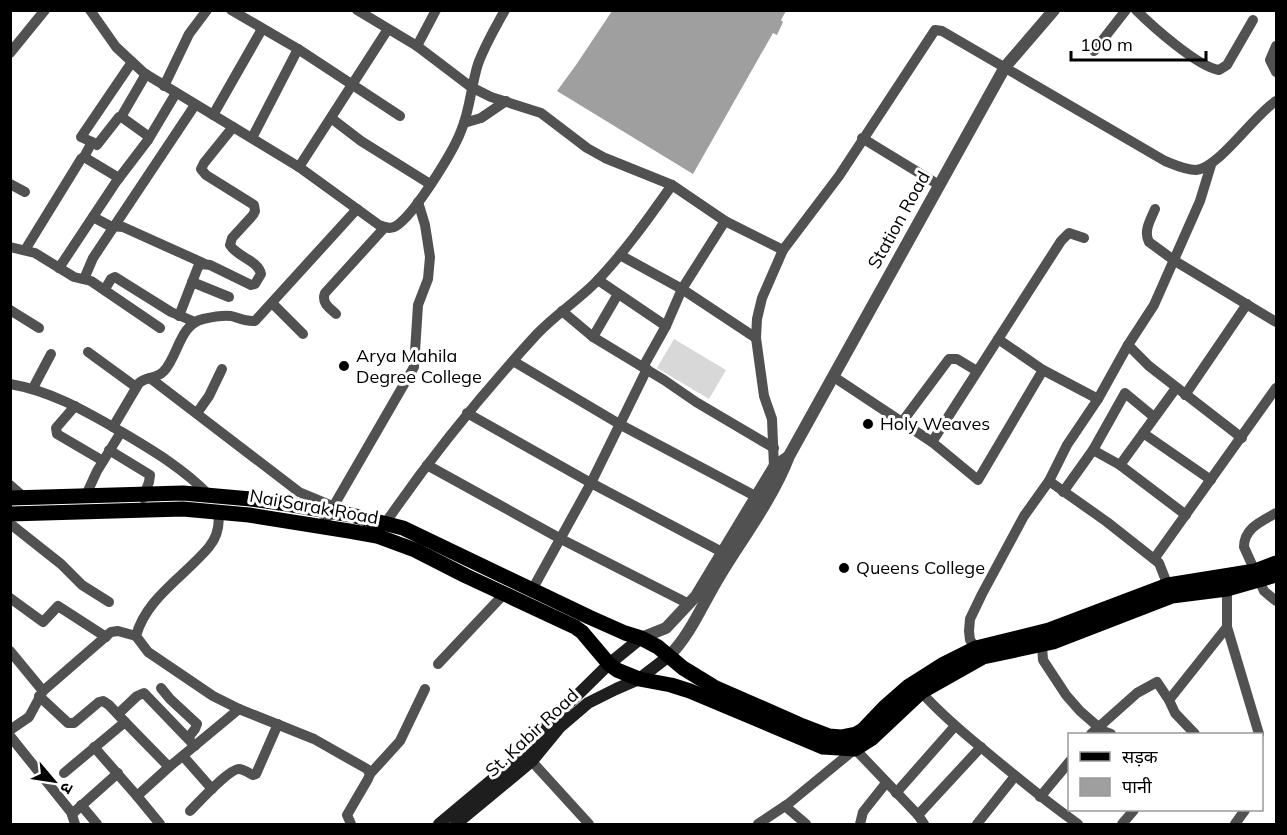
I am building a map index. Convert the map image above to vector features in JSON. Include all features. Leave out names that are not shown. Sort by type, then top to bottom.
[{"type":"main road","name":"Nai Sarak Road","points":[[18,498],[144,494],[209,495],[333,509],[386,523],[420,535],[589,617],[641,638],[683,668],[721,690],[803,726],[830,736],[841,737],[863,730],[909,686],[942,665],[976,648],[1049,630],[1170,590]]},
{"type":"main road","points":[[269,518],[271,502]]},
{"type":"main road","name":"Nai Sarak Road","points":[[13,521],[183,509],[269,518],[377,536],[415,550],[575,627],[609,664]]},
{"type":"main road","points":[[1257,576],[1276,562]]},
{"type":"main road","points":[[609,664],[639,679],[690,691],[822,747],[855,749],[870,739],[921,692],[983,657],[1042,645],[1170,590],[1276,575]]},
{"type":"main road","name":"St. Kabir Road","points":[[440,825],[528,757],[552,720],[609,664],[641,638]]},
{"type":"main road","name":"St. Kabir Road","points":[[456,825],[588,703],[639,679],[669,656]]},
{"type":"street","points":[[10,52],[45,10]]},
{"type":"street","points":[[90,10],[116,47],[146,74],[298,167],[385,227],[395,227],[418,202],[455,144],[464,123],[471,87],[486,46],[505,10]]},
{"type":"street","points":[[164,86],[189,34],[207,10]]},
{"type":"street","points":[[231,10],[298,49],[400,116]]},
{"type":"street","points":[[357,10],[417,46],[471,87],[492,97],[541,113],[587,148],[672,186],[725,221],[783,250]]},
{"type":"street","points":[[417,46],[436,10]]},
{"type":"street","name":"Station Road","points":[[641,638],[666,628],[696,596],[758,497],[789,456],[1005,67],[1054,10]]},
{"type":"street","points":[[1094,51],[1126,10]]},
{"type":"street","points":[[1136,10],[1176,44],[1219,70],[1227,65],[1252,20]]},
{"type":"street","points":[[213,115],[262,29]]},
{"type":"street","points":[[298,167],[388,29]]},
{"type":"street","points":[[778,470],[772,419],[764,396],[756,338],[757,319],[762,298],[783,250],[838,176],[935,30],[942,31],[1165,161],[1184,168],[1197,170],[1211,165],[1261,113],[1276,101]]},
{"type":"street","points":[[1276,46],[1269,60],[1276,72]]},
{"type":"street","points":[[252,138],[298,49]]},
{"type":"street","points":[[132,62],[81,137],[97,145],[115,120],[121,117],[146,74]]},
{"type":"street","points":[[59,268],[119,178],[145,144],[176,93]]},
{"type":"street","points":[[464,123],[481,118],[506,101]]},
{"type":"street","points":[[84,279],[93,258],[113,226],[195,105]]},
{"type":"street","points":[[121,117],[146,134],[145,144]]},
{"type":"street","points":[[331,118],[361,141],[430,184]]},
{"type":"street","points":[[93,218],[113,226],[123,227],[251,285],[255,284],[262,271],[233,250],[230,245],[232,238],[253,215],[254,205],[206,175],[201,169],[233,127]]},
{"type":"street","points":[[862,138],[939,185]]},
{"type":"street","points":[[25,250],[92,142]]},
{"type":"street","points":[[145,144],[160,157]]},
{"type":"street","points":[[84,157],[119,178]]},
{"type":"street","points":[[976,648],[970,640],[970,620],[1002,554],[1024,516],[1049,481],[1067,445],[1098,399],[1128,345],[1154,305],[1200,201],[1211,165]]},
{"type":"street","points":[[10,184],[25,192]]},
{"type":"street","points":[[377,536],[468,413],[513,361],[562,311],[598,280],[620,255],[672,186]]},
{"type":"street","points":[[322,526],[414,367],[418,305],[428,279],[430,256],[425,225],[418,202]]},
{"type":"street","points":[[86,495],[109,450],[136,387],[142,380],[157,376],[166,369],[186,333],[195,322],[225,316],[255,321],[357,209]]},
{"type":"street","points":[[1155,209],[1147,228],[1146,237],[1149,242],[1175,261],[1276,322]]},
{"type":"street","points":[[532,590],[621,424],[682,289],[725,221]]},
{"type":"street","points":[[336,314],[326,304],[325,293],[385,227]]},
{"type":"street","points":[[932,442],[1066,235],[1072,233],[1084,238]]},
{"type":"street","points":[[10,247],[25,250],[77,278],[105,289],[160,328]]},
{"type":"street","points":[[620,255],[682,289],[756,338]]},
{"type":"street","points":[[179,316],[198,267],[204,263]]},
{"type":"street","points":[[105,289],[115,277],[179,316],[195,322]]},
{"type":"street","points":[[598,280],[666,326]]},
{"type":"street","points":[[192,282],[229,297]]},
{"type":"street","points":[[593,337],[618,294]]},
{"type":"street","points":[[272,303],[303,334]]},
{"type":"street","points":[[1120,465],[1155,417],[1181,391],[1246,304]]},
{"type":"street","points":[[10,310],[39,328]]},
{"type":"street","points":[[562,311],[593,337],[774,448]]},
{"type":"street","points":[[998,339],[1042,370],[1098,399]]},
{"type":"street","points":[[1128,345],[1149,366],[1242,438]]},
{"type":"street","points":[[88,352],[136,387]]},
{"type":"street","points":[[33,388],[51,354]]},
{"type":"street","points":[[902,422],[949,359],[957,359],[977,371]]},
{"type":"street","points":[[513,361],[621,424],[758,497]]},
{"type":"street","points":[[197,413],[209,396],[222,369]]},
{"type":"street","points":[[834,377],[932,442],[978,480],[1042,370]]},
{"type":"street","points":[[150,378],[298,492],[333,509]]},
{"type":"street","points":[[10,384],[33,388],[75,406],[117,429],[183,470],[209,495]]},
{"type":"street","points":[[1154,559],[1276,388]]},
{"type":"street","points":[[1064,492],[1094,450],[1125,393],[1155,417]]},
{"type":"street","points":[[75,406],[56,428],[57,434],[103,462]]},
{"type":"street","points":[[468,413],[591,483],[722,552]]},
{"type":"street","points":[[1143,433],[1211,480]]},
{"type":"street","points":[[109,450],[150,475],[137,511]]},
{"type":"street","points":[[1094,450],[1120,465],[1186,515]]},
{"type":"street","points":[[428,465],[561,539],[689,604]]},
{"type":"street","name":"Station Road","points":[[669,656],[680,645],[778,470]]},
{"type":"street","points":[[1049,481],[1159,562],[1170,590]]},
{"type":"street","points":[[10,485],[18,498]]},
{"type":"street","points":[[136,636],[144,617],[166,589],[210,546],[218,527],[218,512]]},
{"type":"street","points":[[1276,513],[1252,527],[1244,540],[1244,547],[1264,591],[1276,601]]},
{"type":"street","points":[[13,521],[89,591],[109,602]]},
{"type":"street","points":[[1227,582],[1227,627],[1258,733]]},
{"type":"street","points":[[438,664],[504,594]]},
{"type":"street","points":[[10,597],[43,622],[58,606],[106,637]]},
{"type":"street","points":[[1169,700],[1227,627]]},
{"type":"street","points":[[10,730],[28,717],[41,694],[111,632],[118,631],[136,636],[148,652],[213,696],[314,739],[363,766],[370,774]]},
{"type":"street","points":[[1042,645],[1043,660],[1095,731],[1137,693],[1157,682],[1169,700],[1174,713],[1193,733]]},
{"type":"street","points":[[12,656],[64,720],[71,723],[103,701],[169,766]]},
{"type":"street","points":[[137,796],[183,756],[191,742],[197,723],[161,688]]},
{"type":"street","points":[[351,825],[346,815],[348,810],[370,774],[388,757],[400,741],[424,689]]},
{"type":"street","points":[[921,692],[955,726],[1040,797],[1078,825]]},
{"type":"street","points":[[64,773],[94,747],[121,718],[137,696],[144,693],[191,742]]},
{"type":"street","points":[[191,742],[239,709]]},
{"type":"street","points":[[190,811],[236,770],[241,769],[253,775],[256,774],[278,724]]},
{"type":"street","points":[[896,793],[955,726]]},
{"type":"street","points":[[10,736],[73,819],[81,805],[118,773]]},
{"type":"street","points":[[94,747],[160,825]]},
{"type":"street","points":[[758,825],[855,749],[921,820],[981,747]]},
{"type":"street","points":[[183,756],[212,789]]},
{"type":"street","points":[[528,757],[589,825]]},
{"type":"street","points":[[1040,797],[1068,763]]},
{"type":"street","points":[[977,825],[1015,776]]},
{"type":"street","points":[[860,825],[863,812],[886,783]]},
{"type":"street","points":[[81,805],[97,825]]},
{"type":"street","points":[[785,806],[806,825]]},
{"type":"street","points":[[1122,825],[1133,811]]},
{"type":"street","points":[[1235,825],[1242,811]]},
{"type":"shaded area","points":[[674,339],[726,370],[709,399],[657,368]]},
{"type":"water","points":[[612,11],[786,11],[777,35],[773,33],[693,174],[557,91]]},
{"type":"place","name":"Arya Mahila Degree College","points":[[344,366]]},
{"type":"place","name":"Holy Weaves","points":[[868,424]]},
{"type":"place","name":"Queens College","points":[[844,568]]}]
